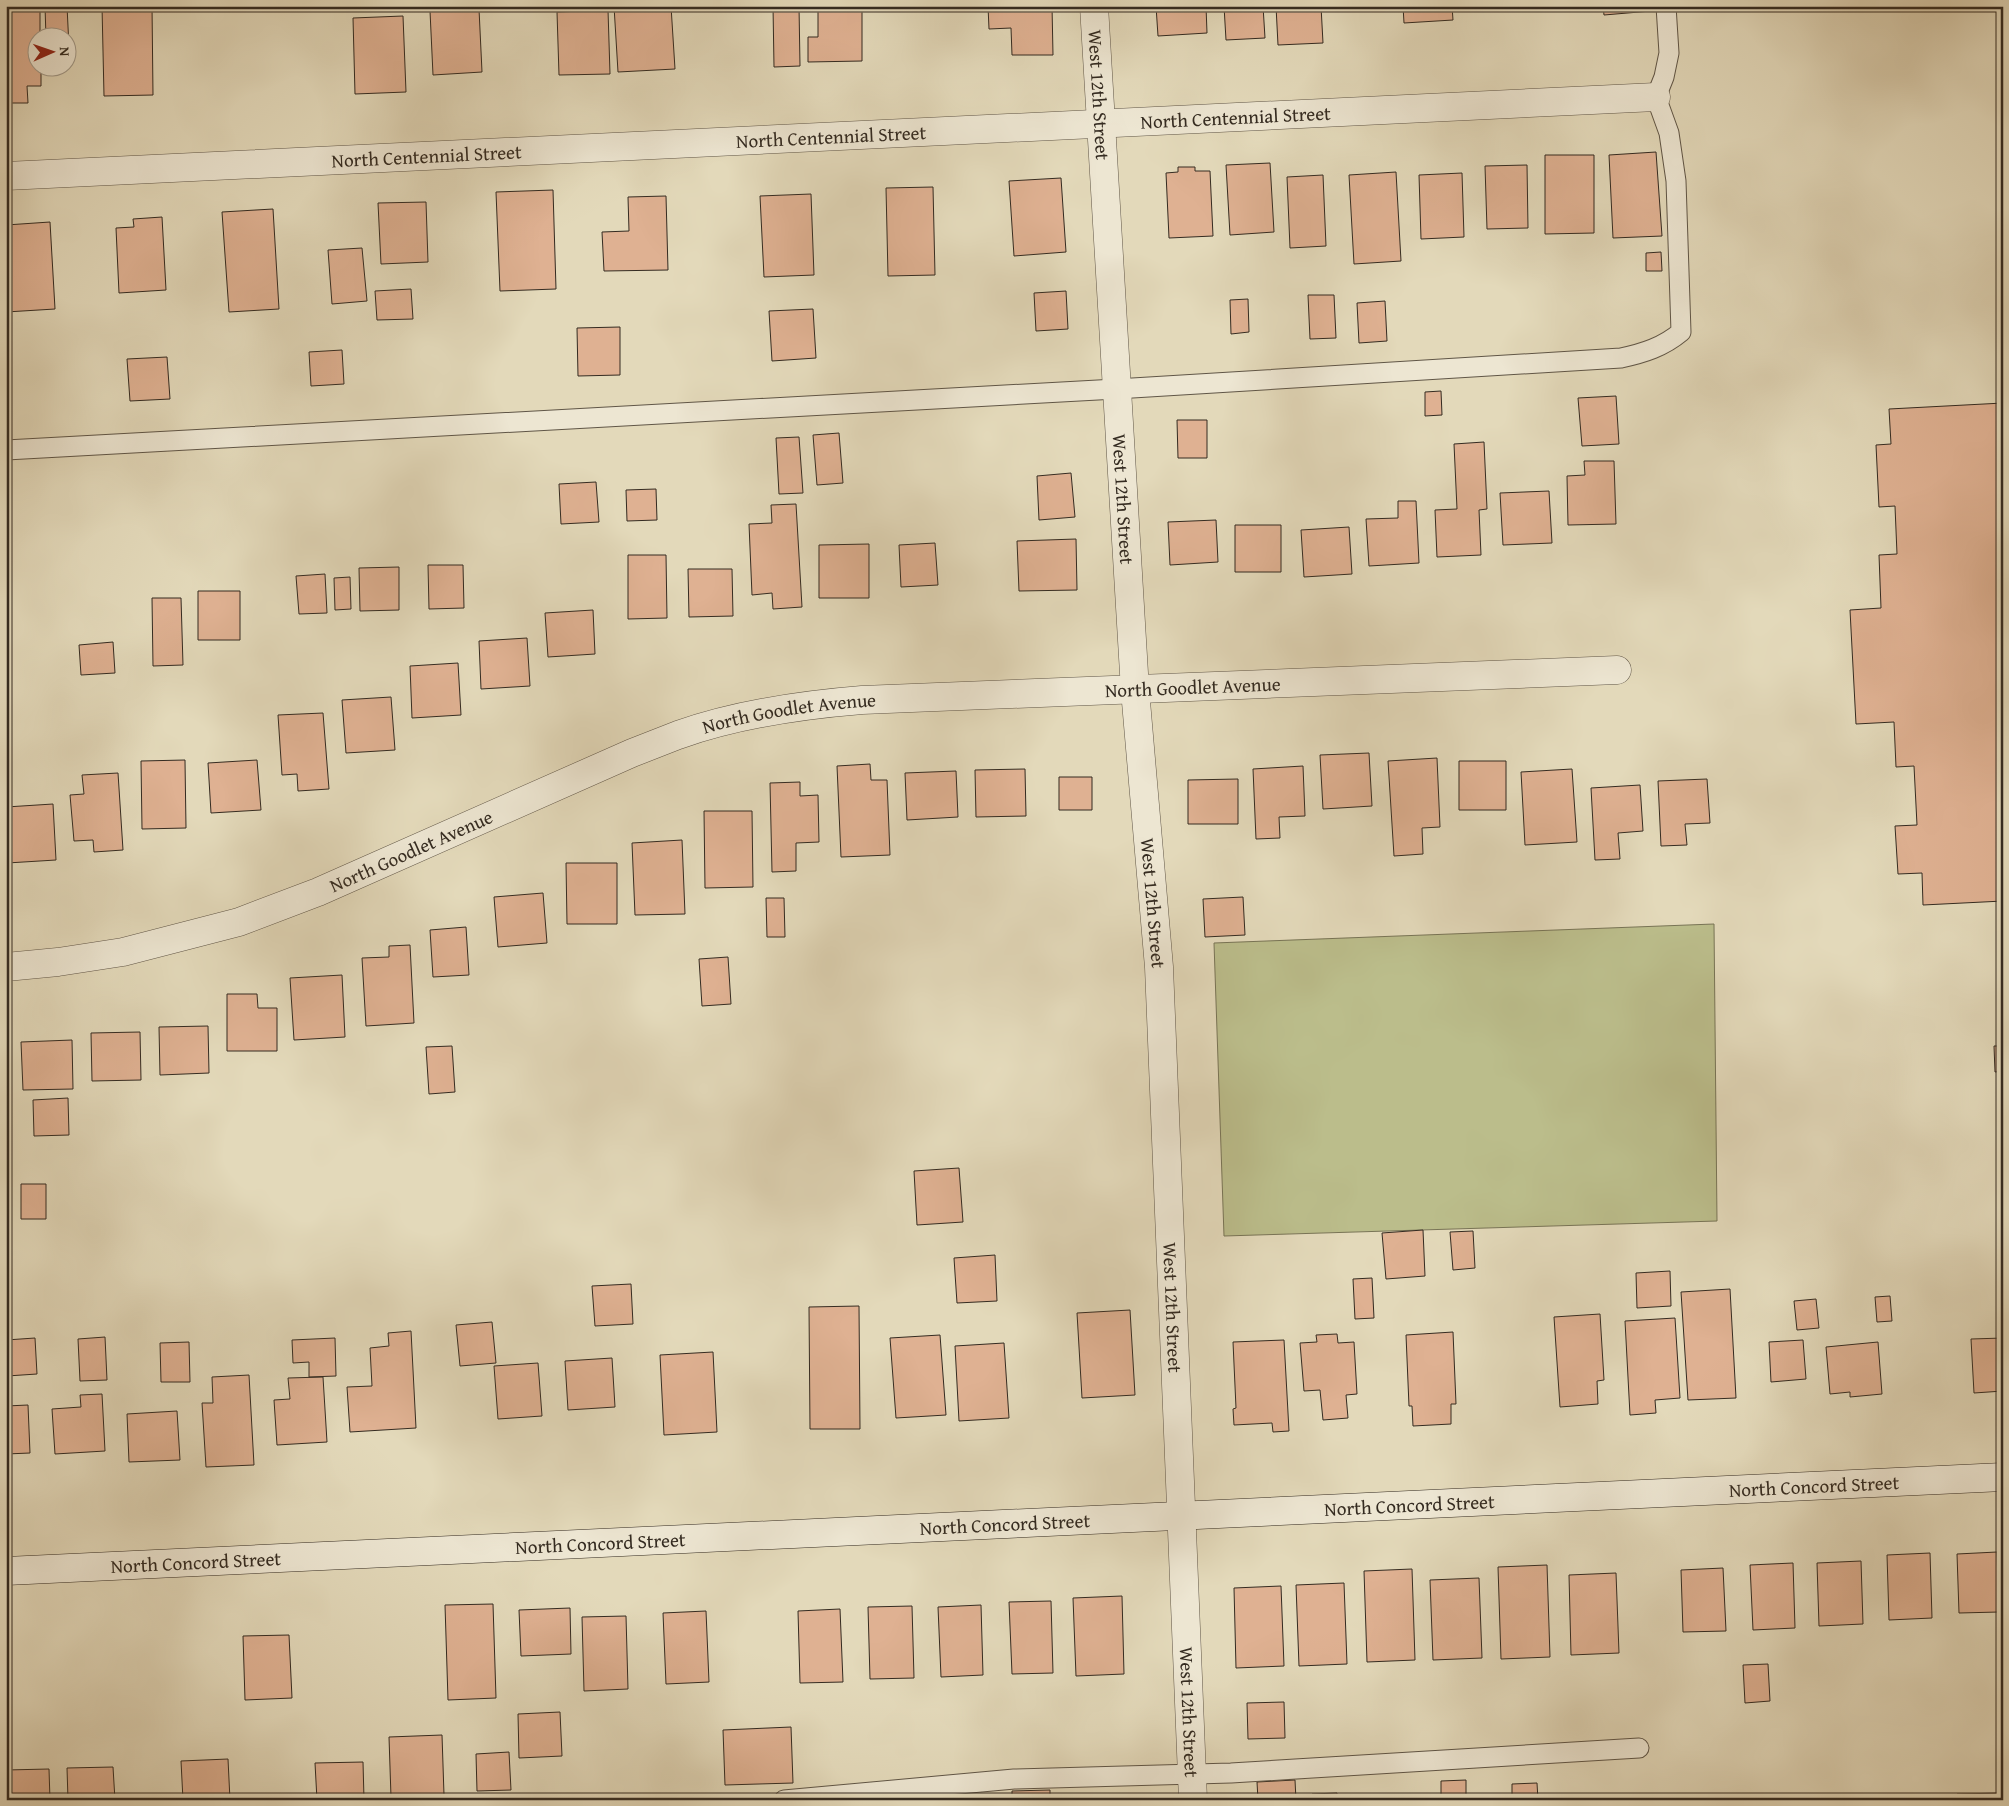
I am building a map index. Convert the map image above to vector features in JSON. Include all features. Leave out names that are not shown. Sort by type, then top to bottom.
[{"type":"street","name":"West 12th Street","points":[[1094,6],[1135,690],[1158,967],[1192,1787]]},
{"type":"street","name":"North Centennial Street","points":[[6,176],[1656,97]]},
{"type":"street","name":"North Goodlet Avenue","points":[[6,967],[58,962],[124,952],[239,922],[318,892],[632,753],[678,735],[776,710],[862,700],[1617,670]]},
{"type":"street","name":"North Concord Street","points":[[6,1571],[2003,1477]]},
{"type":"lane","points":[[6,450],[1116,389],[1621,358],[1644,353],[1669,342],[1682,332],[1676,180],[1669,133],[1656,97],[1664,76],[1669,53],[1666,6]]},
{"type":"lane","points":[[784,1800],[1014,1779],[1192,1787],[1639,1748]]},
{"type":"green space","points":[[1714,924],[1717,1221],[1224,1236],[1214,943]]},
{"type":"building","points":[[45,6],[67,6],[68,28],[46,28]]},
{"type":"building","points":[[102,6],[152,6],[153,95],[104,96]]},
{"type":"building","points":[[301,6],[340,6],[340,7],[301,10]]},
{"type":"building","points":[[614,6],[671,6],[675,69],[618,72]]},
{"type":"building","points":[[773,6],[799,6],[800,66],[774,67]]},
{"type":"building","points":[[818,6],[862,6],[862,61],[808,62],[808,37],[818,37]]},
{"type":"building","points":[[988,6],[1052,6],[1053,55],[1012,55],[1011,28],[989,29]]},
{"type":"building","points":[[1156,6],[1206,6],[1207,33],[1158,36]]},
{"type":"building","points":[[1224,6],[1263,6],[1265,38],[1226,40]]},
{"type":"building","points":[[1276,6],[1321,6],[1323,43],[1278,45]]},
{"type":"building","points":[[1403,6],[1452,6],[1453,20],[1404,23]]},
{"type":"building","points":[[1603,6],[1651,6],[1651,11],[1604,15]]},
{"type":"building","points":[[6,9],[40,9],[40,28],[28,28],[28,78],[41,78],[41,86],[27,86],[28,103],[6,103]]},
{"type":"building","points":[[479,9],[482,72],[433,75],[430,11]]},
{"type":"building","points":[[608,10],[610,74],[559,75],[557,12]]},
{"type":"building","points":[[403,16],[406,92],[355,94],[353,18]]},
{"type":"building","points":[[1656,152],[1662,236],[1613,238],[1609,155]]},
{"type":"building","points":[[1545,155],[1594,155],[1594,233],[1545,234]]},
{"type":"building","points":[[1270,163],[1274,232],[1230,235],[1226,165]]},
{"type":"building","points":[[1527,165],[1528,228],[1487,229],[1485,166]]},
{"type":"building","points":[[1178,167],[1195,167],[1195,171],[1210,171],[1213,236],[1169,238],[1166,173],[1178,172]]},
{"type":"building","points":[[1396,172],[1401,261],[1354,264],[1349,175]]},
{"type":"building","points":[[1462,173],[1464,237],[1421,239],[1419,175]]},
{"type":"building","points":[[1323,175],[1326,246],[1290,248],[1287,177]]},
{"type":"building","points":[[1061,178],[1066,252],[1014,256],[1009,181]]},
{"type":"building","points":[[933,187],[935,275],[888,276],[886,188]]},
{"type":"building","points":[[553,190],[556,289],[500,291],[496,192]]},
{"type":"building","points":[[811,194],[814,275],[764,277],[760,196]]},
{"type":"building","points":[[666,196],[668,270],[604,271],[602,232],[629,231],[628,197]]},
{"type":"building","points":[[426,202],[428,262],[381,264],[378,203]]},
{"type":"building","points":[[273,209],[279,309],[229,312],[222,212]]},
{"type":"building","points":[[162,217],[166,290],[119,293],[116,228],[134,227],[133,219]]},
{"type":"building","points":[[50,222],[55,309],[6,312],[6,225]]},
{"type":"building","points":[[362,248],[367,301],[332,304],[328,250]]},
{"type":"building","points":[[1661,252],[1662,271],[1646,271],[1646,253]]},
{"type":"building","points":[[411,289],[413,319],[377,320],[375,291]]},
{"type":"building","points":[[1066,291],[1068,329],[1036,331],[1034,293]]},
{"type":"building","points":[[1308,295],[1334,295],[1336,338],[1310,339]]},
{"type":"building","points":[[1248,299],[1249,332],[1231,334],[1230,300]]},
{"type":"building","points":[[1385,301],[1387,341],[1359,343],[1357,303]]},
{"type":"building","points":[[813,309],[816,358],[772,361],[769,311]]},
{"type":"building","points":[[620,327],[620,375],[578,376],[577,328]]},
{"type":"building","points":[[342,350],[344,384],[311,386],[309,352]]},
{"type":"building","points":[[167,357],[170,399],[130,401],[127,359]]},
{"type":"building","points":[[1441,391],[1442,415],[1425,416],[1425,392]]},
{"type":"building","points":[[1616,396],[1619,444],[1582,446],[1578,398]]},
{"type":"building","points":[[2003,403],[2003,901],[1923,905],[1922,873],[1898,874],[1895,826],[1917,825],[1914,766],[1896,767],[1894,722],[1856,724],[1850,610],[1881,608],[1879,555],[1897,554],[1895,506],[1879,507],[1876,445],[1891,444],[1889,409]]},
{"type":"building","points":[[1177,420],[1207,420],[1207,458],[1178,458]]},
{"type":"building","points":[[839,433],[843,483],[817,485],[813,435]]},
{"type":"building","points":[[799,437],[803,493],[779,494],[776,438]]},
{"type":"building","points":[[1484,442],[1487,509],[1479,510],[1481,555],[1437,557],[1435,510],[1457,509],[1454,444]]},
{"type":"building","points":[[1584,461],[1614,461],[1616,524],[1568,525],[1567,476],[1585,475]]},
{"type":"building","points":[[1071,473],[1075,517],[1039,520],[1037,476]]},
{"type":"building","points":[[596,482],[599,522],[561,524],[559,484]]},
{"type":"building","points":[[656,489],[657,520],[627,521],[626,490]]},
{"type":"building","points":[[1549,491],[1552,543],[1503,545],[1500,493]]},
{"type":"building","points":[[1398,501],[1416,501],[1419,563],[1369,566],[1366,519],[1398,518]]},
{"type":"building","points":[[796,504],[802,607],[773,609],[772,593],[752,595],[749,524],[772,523],[771,505]]},
{"type":"building","points":[[1216,520],[1218,562],[1170,565],[1168,522]]},
{"type":"building","points":[[1235,525],[1281,525],[1281,572],[1235,572]]},
{"type":"building","points":[[1349,527],[1352,574],[1304,577],[1301,530]]},
{"type":"building","points":[[1076,539],[1077,590],[1019,591],[1017,541]]},
{"type":"building","points":[[935,543],[938,585],[901,587],[899,545]]},
{"type":"building","points":[[869,544],[869,598],[819,598],[819,545]]},
{"type":"building","points":[[628,555],[666,555],[667,618],[628,619]]},
{"type":"building","points":[[428,565],[463,565],[464,608],[429,609]]},
{"type":"building","points":[[399,567],[399,610],[360,611],[359,568]]},
{"type":"building","points":[[688,569],[732,569],[733,616],[689,617]]},
{"type":"building","points":[[325,574],[327,613],[299,614],[296,576]]},
{"type":"building","points":[[350,577],[351,609],[335,610],[334,578]]},
{"type":"building","points":[[198,591],[240,591],[240,640],[198,640]]},
{"type":"building","points":[[152,598],[181,598],[183,665],[153,666]]},
{"type":"building","points":[[593,610],[595,654],[548,657],[545,613]]},
{"type":"building","points":[[527,638],[530,686],[481,689],[479,641]]},
{"type":"building","points":[[113,642],[115,673],[81,675],[79,645]]},
{"type":"building","points":[[458,663],[461,715],[412,718],[410,666]]},
{"type":"building","points":[[391,697],[395,750],[346,753],[342,700]]},
{"type":"building","points":[[323,713],[329,789],[298,791],[297,774],[282,775],[278,715]]},
{"type":"building","points":[[1369,753],[1372,806],[1323,809],[1320,755]]},
{"type":"building","points":[[1437,758],[1440,827],[1422,828],[1423,854],[1394,856],[1388,761]]},
{"type":"building","points":[[185,760],[186,828],[142,829],[141,761]]},
{"type":"building","points":[[257,760],[261,810],[211,813],[208,763]]},
{"type":"building","points":[[1459,761],[1506,761],[1506,810],[1459,810]]},
{"type":"building","points":[[870,764],[871,780],[887,780],[890,855],[841,857],[837,766]]},
{"type":"building","points":[[1303,766],[1305,816],[1279,817],[1280,838],[1256,839],[1253,769]]},
{"type":"building","points":[[1025,769],[1026,816],[976,817],[975,770]]},
{"type":"building","points":[[1572,769],[1577,842],[1525,845],[1521,772]]},
{"type":"building","points":[[956,771],[958,817],[907,820],[905,773]]},
{"type":"building","points":[[118,773],[123,850],[94,852],[93,840],[74,841],[70,795],[84,794],[82,775]]},
{"type":"building","points":[[1059,777],[1092,777],[1092,810],[1059,810]]},
{"type":"building","points":[[1238,779],[1238,824],[1188,824],[1188,780]]},
{"type":"building","points":[[1707,779],[1710,823],[1685,824],[1687,845],[1661,846],[1658,781]]},
{"type":"building","points":[[800,782],[800,796],[818,795],[819,842],[796,843],[796,871],[772,872],[770,783]]},
{"type":"building","points":[[1640,785],[1643,831],[1618,833],[1620,859],[1595,860],[1591,788]]},
{"type":"building","points":[[53,804],[56,860],[7,863],[6,807]]},
{"type":"building","points":[[704,811],[752,811],[753,887],[705,888]]},
{"type":"building","points":[[682,840],[685,914],[635,915],[632,843]]},
{"type":"building","points":[[566,863],[617,863],[617,924],[567,924]]},
{"type":"building","points":[[543,893],[547,943],[498,947],[494,897]]},
{"type":"building","points":[[1243,897],[1245,935],[1205,937],[1203,899]]},
{"type":"building","points":[[766,898],[784,898],[785,937],[767,937]]},
{"type":"building","points":[[466,927],[469,975],[433,977],[430,930]]},
{"type":"building","points":[[410,945],[414,1023],[366,1026],[362,958],[389,957],[389,946]]},
{"type":"building","points":[[728,957],[731,1004],[702,1006],[699,959]]},
{"type":"building","points":[[342,975],[345,1037],[294,1040],[290,978]]},
{"type":"building","points":[[227,994],[257,994],[258,1008],[277,1008],[277,1051],[227,1051]]},
{"type":"building","points":[[208,1026],[209,1073],[160,1075],[159,1027]]},
{"type":"building","points":[[140,1032],[141,1080],[92,1081],[91,1033]]},
{"type":"building","points":[[72,1040],[73,1089],[23,1090],[21,1042]]},
{"type":"building","points":[[452,1046],[455,1092],[429,1094],[426,1047]]},
{"type":"building","points":[[1994,1046],[2003,1046],[2003,1071],[1995,1072]]},
{"type":"building","points":[[68,1098],[69,1135],[34,1136],[33,1100]]},
{"type":"building","points":[[959,1168],[963,1222],[917,1225],[914,1171]]},
{"type":"building","points":[[21,1184],[46,1184],[46,1219],[21,1219]]},
{"type":"building","points":[[1423,1230],[1425,1276],[1386,1279],[1382,1233]]},
{"type":"building","points":[[1473,1231],[1475,1268],[1453,1270],[1450,1232]]},
{"type":"building","points":[[995,1255],[997,1301],[957,1303],[954,1258]]},
{"type":"building","points":[[1670,1271],[1671,1306],[1637,1308],[1636,1273]]},
{"type":"building","points":[[1372,1278],[1374,1318],[1355,1319],[1353,1279]]},
{"type":"building","points":[[631,1284],[633,1324],[595,1326],[592,1286]]},
{"type":"building","points":[[1730,1289],[1736,1398],[1688,1400],[1681,1292]]},
{"type":"building","points":[[1890,1296],[1892,1321],[1877,1322],[1875,1297]]},
{"type":"building","points":[[1816,1299],[1819,1328],[1797,1330],[1794,1301]]},
{"type":"building","points":[[859,1306],[860,1429],[810,1429],[809,1307]]},
{"type":"building","points":[[1130,1310],[1135,1395],[1082,1398],[1077,1313]]},
{"type":"building","points":[[1600,1314],[1604,1380],[1597,1381],[1598,1404],[1560,1407],[1554,1317]]},
{"type":"building","points":[[1675,1318],[1680,1398],[1655,1400],[1656,1413],[1630,1415],[1625,1321]]},
{"type":"building","points":[[492,1322],[496,1363],[460,1366],[456,1325]]},
{"type":"building","points":[[411,1331],[416,1428],[350,1432],[347,1387],[372,1386],[370,1348],[389,1346],[388,1333]]},
{"type":"building","points":[[1453,1332],[1456,1404],[1451,1404],[1451,1424],[1413,1426],[1412,1406],[1409,1406],[1406,1335]]},
{"type":"building","points":[[1337,1334],[1338,1343],[1354,1342],[1357,1394],[1346,1395],[1348,1418],[1323,1420],[1320,1390],[1304,1391],[1300,1343],[1317,1342],[1316,1335]]},
{"type":"building","points":[[940,1335],[946,1415],[896,1418],[890,1338]]},
{"type":"building","points":[[105,1337],[107,1380],[80,1381],[78,1339]]},
{"type":"building","points":[[35,1338],[37,1374],[7,1376],[6,1340]]},
{"type":"building","points":[[335,1338],[336,1376],[309,1377],[309,1362],[293,1363],[292,1340]]},
{"type":"building","points":[[2003,1338],[2003,1391],[1974,1393],[1971,1339]]},
{"type":"building","points":[[1284,1340],[1289,1431],[1273,1432],[1272,1423],[1234,1425],[1233,1409],[1236,1408],[1233,1342]]},
{"type":"building","points":[[1803,1340],[1806,1379],[1771,1382],[1769,1342]]},
{"type":"building","points":[[189,1342],[190,1382],[161,1382],[160,1343]]},
{"type":"building","points":[[1878,1342],[1882,1394],[1850,1397],[1850,1392],[1830,1394],[1826,1347]]},
{"type":"building","points":[[1004,1343],[1009,1418],[959,1421],[955,1346]]},
{"type":"building","points":[[713,1352],[717,1432],[664,1435],[660,1355]]},
{"type":"building","points":[[612,1358],[615,1407],[568,1410],[565,1361]]},
{"type":"building","points":[[538,1363],[542,1416],[498,1419],[494,1366]]},
{"type":"building","points":[[249,1375],[254,1465],[206,1467],[202,1403],[213,1403],[212,1377]]},
{"type":"building","points":[[323,1377],[327,1442],[277,1445],[274,1400],[290,1399],[288,1378]]},
{"type":"building","points":[[102,1394],[105,1451],[55,1454],[52,1409],[81,1407],[80,1395]]},
{"type":"building","points":[[28,1405],[30,1453],[6,1454],[6,1406]]},
{"type":"building","points":[[177,1411],[180,1460],[129,1462],[127,1414]]},
{"type":"building","points":[[1997,1552],[1999,1612],[1959,1613],[1957,1554]]},
{"type":"building","points":[[1930,1553],[1932,1618],[1889,1620],[1887,1555]]},
{"type":"building","points":[[1861,1561],[1863,1624],[1819,1626],[1817,1563]]},
{"type":"building","points":[[1793,1563],[1795,1628],[1753,1630],[1750,1565]]},
{"type":"building","points":[[1547,1565],[1550,1657],[1501,1659],[1498,1567]]},
{"type":"building","points":[[1723,1568],[1726,1631],[1683,1632],[1681,1570]]},
{"type":"building","points":[[1412,1569],[1415,1660],[1367,1662],[1364,1571]]},
{"type":"building","points":[[1616,1573],[1619,1653],[1571,1655],[1569,1575]]},
{"type":"building","points":[[1479,1578],[1482,1658],[1433,1660],[1430,1580]]},
{"type":"building","points":[[1344,1583],[1347,1664],[1299,1666],[1296,1585]]},
{"type":"building","points":[[1281,1586],[1284,1666],[1236,1668],[1234,1588]]},
{"type":"building","points":[[1122,1596],[1124,1674],[1076,1676],[1073,1598]]},
{"type":"building","points":[[1051,1601],[1053,1673],[1012,1674],[1009,1602]]},
{"type":"building","points":[[493,1604],[496,1698],[448,1700],[445,1605]]},
{"type":"building","points":[[981,1605],[983,1675],[941,1677],[938,1607]]},
{"type":"building","points":[[912,1606],[914,1678],[870,1679],[868,1607]]},
{"type":"building","points":[[570,1608],[571,1654],[521,1656],[519,1610]]},
{"type":"building","points":[[840,1609],[843,1682],[800,1683],[798,1611]]},
{"type":"building","points":[[706,1611],[709,1682],[666,1684],[663,1613]]},
{"type":"building","points":[[626,1616],[628,1689],[584,1691],[582,1617]]},
{"type":"building","points":[[289,1635],[292,1698],[245,1700],[243,1636]]},
{"type":"building","points":[[1768,1664],[1770,1701],[1745,1703],[1743,1665]]},
{"type":"building","points":[[1284,1702],[1285,1738],[1248,1739],[1247,1703]]},
{"type":"building","points":[[560,1712],[562,1756],[519,1758],[518,1714]]},
{"type":"building","points":[[791,1727],[793,1783],[725,1785],[723,1730]]},
{"type":"building","points":[[442,1735],[444,1795],[391,1797],[389,1737]]},
{"type":"building","points":[[509,1752],[511,1790],[477,1791],[476,1754]]},
{"type":"building","points":[[228,1759],[230,1800],[183,1800],[181,1761]]},
{"type":"building","points":[[363,1762],[364,1799],[317,1800],[315,1763]]},
{"type":"building","points":[[113,1767],[115,1800],[68,1800],[67,1768]]},
{"type":"building","points":[[49,1769],[50,1800],[6,1800],[6,1770]]},
{"type":"building","points":[[1295,1780],[1296,1800],[1258,1800],[1257,1782]]},
{"type":"building","points":[[1466,1780],[1466,1800],[1441,1800],[1441,1781]]},
{"type":"building","points":[[1537,1783],[1538,1800],[1512,1800],[1512,1784]]},
{"type":"building","points":[[1050,1790],[1050,1800],[1012,1800],[1012,1791]]},
{"type":"building","points":[[1337,1793],[1337,1800],[1312,1800],[1312,1794]]},
{"type":"building","points":[[2003,1793],[2003,1800],[1958,1800],[1957,1794]]}]
